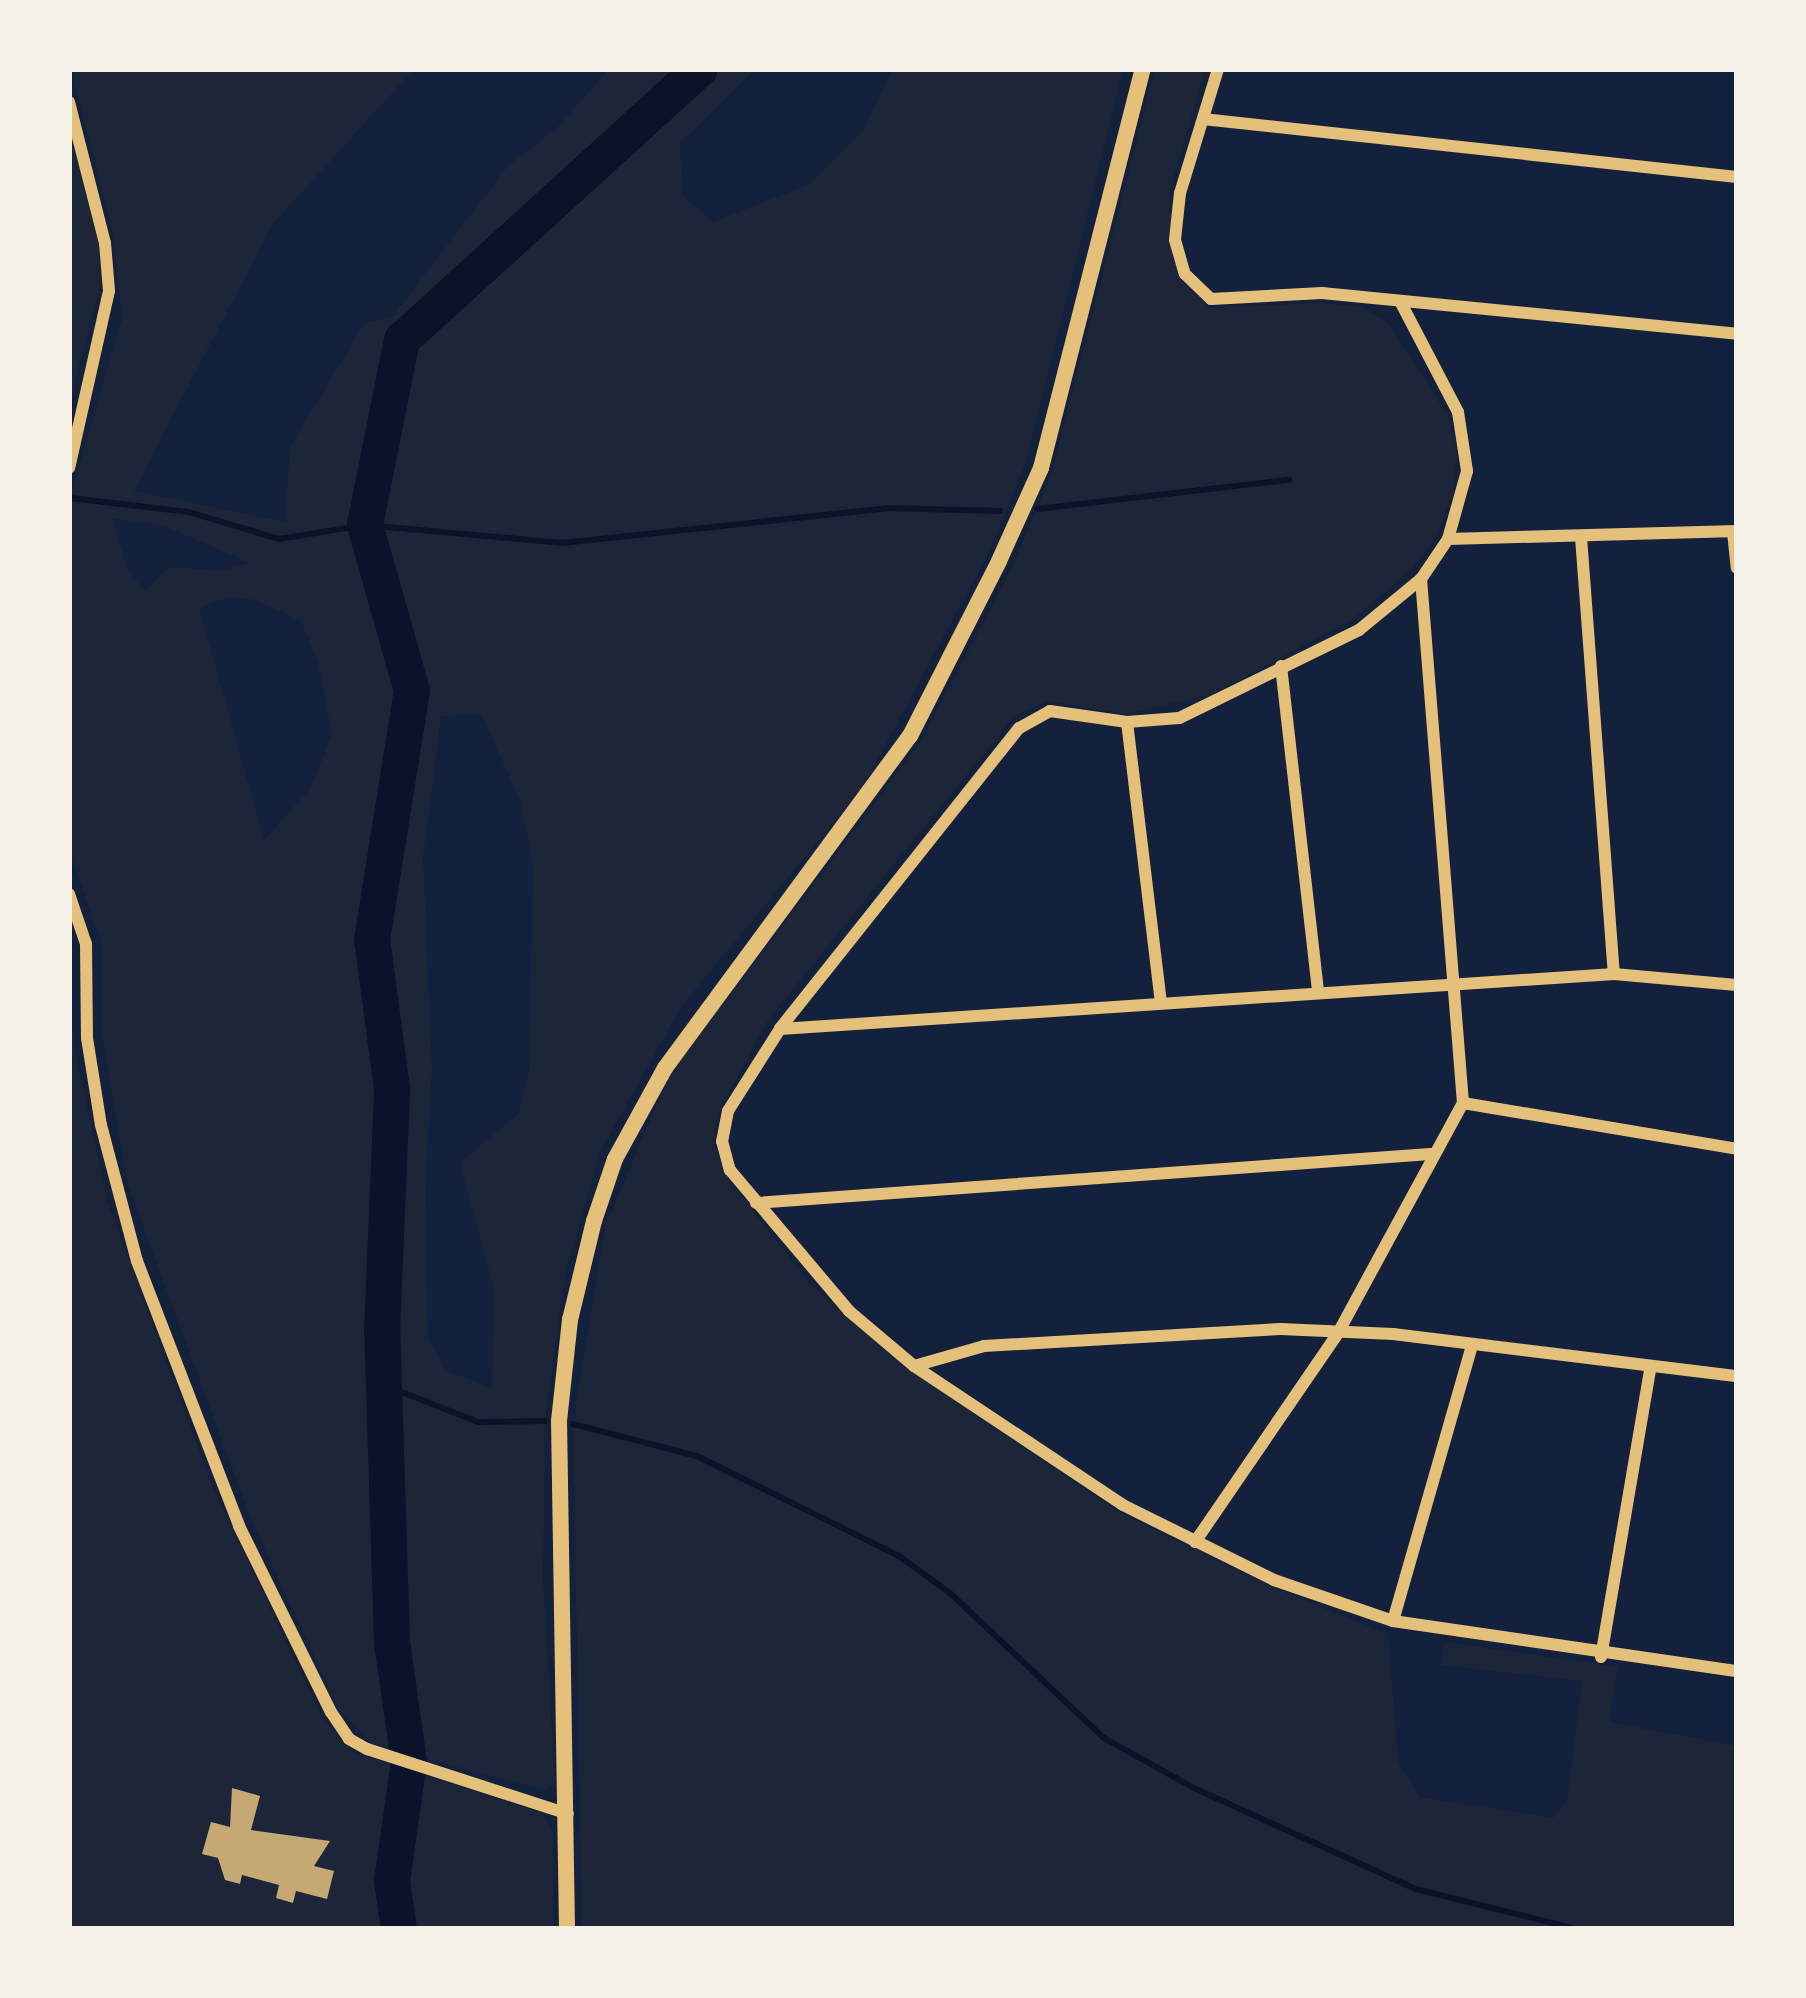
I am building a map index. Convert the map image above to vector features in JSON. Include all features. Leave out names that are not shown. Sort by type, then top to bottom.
[{"type":"main road","points":[[567,1929],[559,1421],[570,1320],[601,1200],[615,1159],[696,1018],[910,736],[999,561],[1041,468],[1143,69]]},
{"type":"street","points":[[1218,69],[1175,240],[1195,287],[1211,299],[1322,293],[1737,334]]},
{"type":"street","points":[[69,102],[105,243],[109,291],[69,468]]},
{"type":"street","points":[[1203,119],[1737,176]]},
{"type":"street","points":[[1401,303],[1458,412],[1467,471],[1448,538],[1421,579],[1359,630],[1179,718],[1127,722],[1050,711],[1019,728],[780,1028],[728,1112],[722,1141],[730,1170],[821,1283],[914,1366],[1123,1505],[1274,1580],[1394,1621],[1601,1657],[1737,1671]]},
{"type":"street","points":[[1448,538],[1735,531],[1737,568]]},
{"type":"street","points":[[1582,537],[1613,974]]},
{"type":"street","points":[[1196,1542],[1337,1333],[1430,1154],[1463,1103],[1421,579]]},
{"type":"street","points":[[1281,666],[1318,992]]},
{"type":"street","points":[[1127,722],[1161,1003]]},
{"type":"street","points":[[69,893],[86,944],[87,1038],[101,1125],[136,1261],[239,1526],[331,1712],[349,1739],[367,1749],[568,1814]]},
{"type":"street","points":[[780,1028],[1613,974],[1737,986]]},
{"type":"street","points":[[1463,1103],[1737,1149]]},
{"type":"street","points":[[756,1203],[1430,1154]]},
{"type":"street","points":[[914,1366],[985,1346],[1281,1329],[1472,1345],[1737,1376]]},
{"type":"street","points":[[1394,1621],[1472,1345]]},
{"type":"street","points":[[1601,1657],[1651,1366]]},
{"type":"shaded area","points":[[71,69],[414,69],[272,225],[134,491],[285,522],[290,446],[365,323],[392,317],[508,166],[559,126],[609,69],[756,69],[680,143],[682,195],[713,222],[810,184],[865,128],[892,69],[1123,69],[1026,462],[989,552],[862,788],[681,1007],[600,1152],[565,1274],[545,1421],[543,1579],[555,1782],[545,1790],[371,1744],[339,1710],[251,1519],[128,1185],[102,1036],[101,940],[69,851],[69,501],[122,319],[113,232]],"holes":[[[112,518],[165,526],[250,563],[221,571],[170,567],[145,590],[128,572]],[[229,597],[256,600],[301,621],[318,662],[332,735],[310,789],[264,840],[199,608]],[[481,714],[520,800],[533,863],[529,1070],[518,1114],[460,1163],[494,1289],[492,1388],[447,1371],[428,1339],[425,1191],[432,1069],[423,857],[441,716]]]},
{"type":"shaded area","points":[[1155,69],[1205,69],[1169,194],[1178,276],[1209,308],[1321,303],[1362,307],[1388,323],[1448,416],[1457,449],[1453,493],[1437,534],[1413,568],[1353,619],[1215,693],[1126,714],[1049,701],[1015,715],[768,1020],[722,1105],[713,1140],[723,1172],[809,1283],[903,1366],[1115,1510],[1269,1586],[1388,1634],[1398,1761],[1420,1797],[1553,1818],[1567,1800],[1582,1681],[1441,1665],[1445,1642],[1618,1667],[1609,1722],[1737,1746],[1737,1929],[582,1929],[573,1424],[605,1227],[669,1076],[920,743],[1012,568],[1052,472]]},
{"type":"shaded area","points":[[69,131],[99,246],[100,287],[69,403]]},
{"type":"shaded area","points":[[69,941],[73,1041],[107,1201],[212,1486],[321,1715],[350,1751],[541,1813],[553,1833],[553,1929],[69,1929]],"holes":[[[233,1788],[260,1796],[251,1830],[329,1841],[314,1866],[334,1872],[327,1898],[296,1891],[292,1902],[276,1898],[279,1885],[242,1875],[240,1884],[225,1881],[218,1858],[203,1853],[211,1822],[230,1827]]]},
{"type":"building","points":[[232,1788],[260,1796],[251,1830],[330,1841],[314,1866],[334,1871],[327,1899],[296,1891],[293,1903],[276,1898],[279,1885],[242,1875],[240,1884],[225,1880],[218,1858],[202,1854],[211,1822],[230,1827]]},
{"type":"waterway","points":[[399,1929],[392,1881],[409,1762],[392,1642],[382,1331],[392,1089],[372,940],[412,691],[365,525],[402,340],[700,69]]},
{"type":"waterway","points":[[1037,509],[1289,480]]},
{"type":"waterway","points":[[70,498],[189,512],[279,539],[365,525],[562,543],[887,508],[1000,511]]},
{"type":"waterway","points":[[384,1385],[478,1422],[545,1421]]},
{"type":"waterway","points":[[573,1424],[697,1456],[899,1556],[950,1593],[1104,1738],[1194,1788],[1416,1889],[1577,1929]]}]
